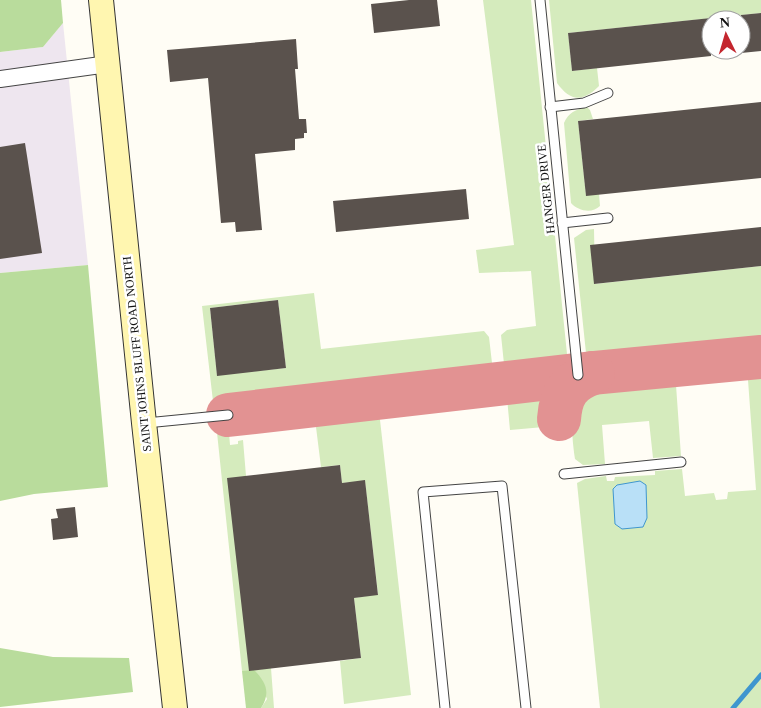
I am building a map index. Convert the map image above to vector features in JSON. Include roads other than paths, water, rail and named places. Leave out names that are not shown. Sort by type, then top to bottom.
[{"type":"main road","name":"SAINT JOHNS BLUFF ROAD NORTH","points":[[101,0],[173,708]]},
{"type":"street","points":[[0,79],[108,64]]},
{"type":"lane","name":"HANGER DRIVE","points":[[540,0],[578,374]]},
{"type":"lane","points":[[550,107],[584,103],[598,99],[608,93]]},
{"type":"lane","points":[[562,223],[608,218]]},
{"type":"lane","points":[[144,424],[228,415]]},
{"type":"lane","points":[[564,474],[681,462]]},
{"type":"lane","points":[[445,708],[423,492],[502,486],[526,708]]},
{"type":"water","points":[[640,481],[646,485],[647,518],[643,527],[622,529],[615,524],[613,489],[617,485]]},
{"type":"waterway","points":[[733,708],[761,675]]}]
